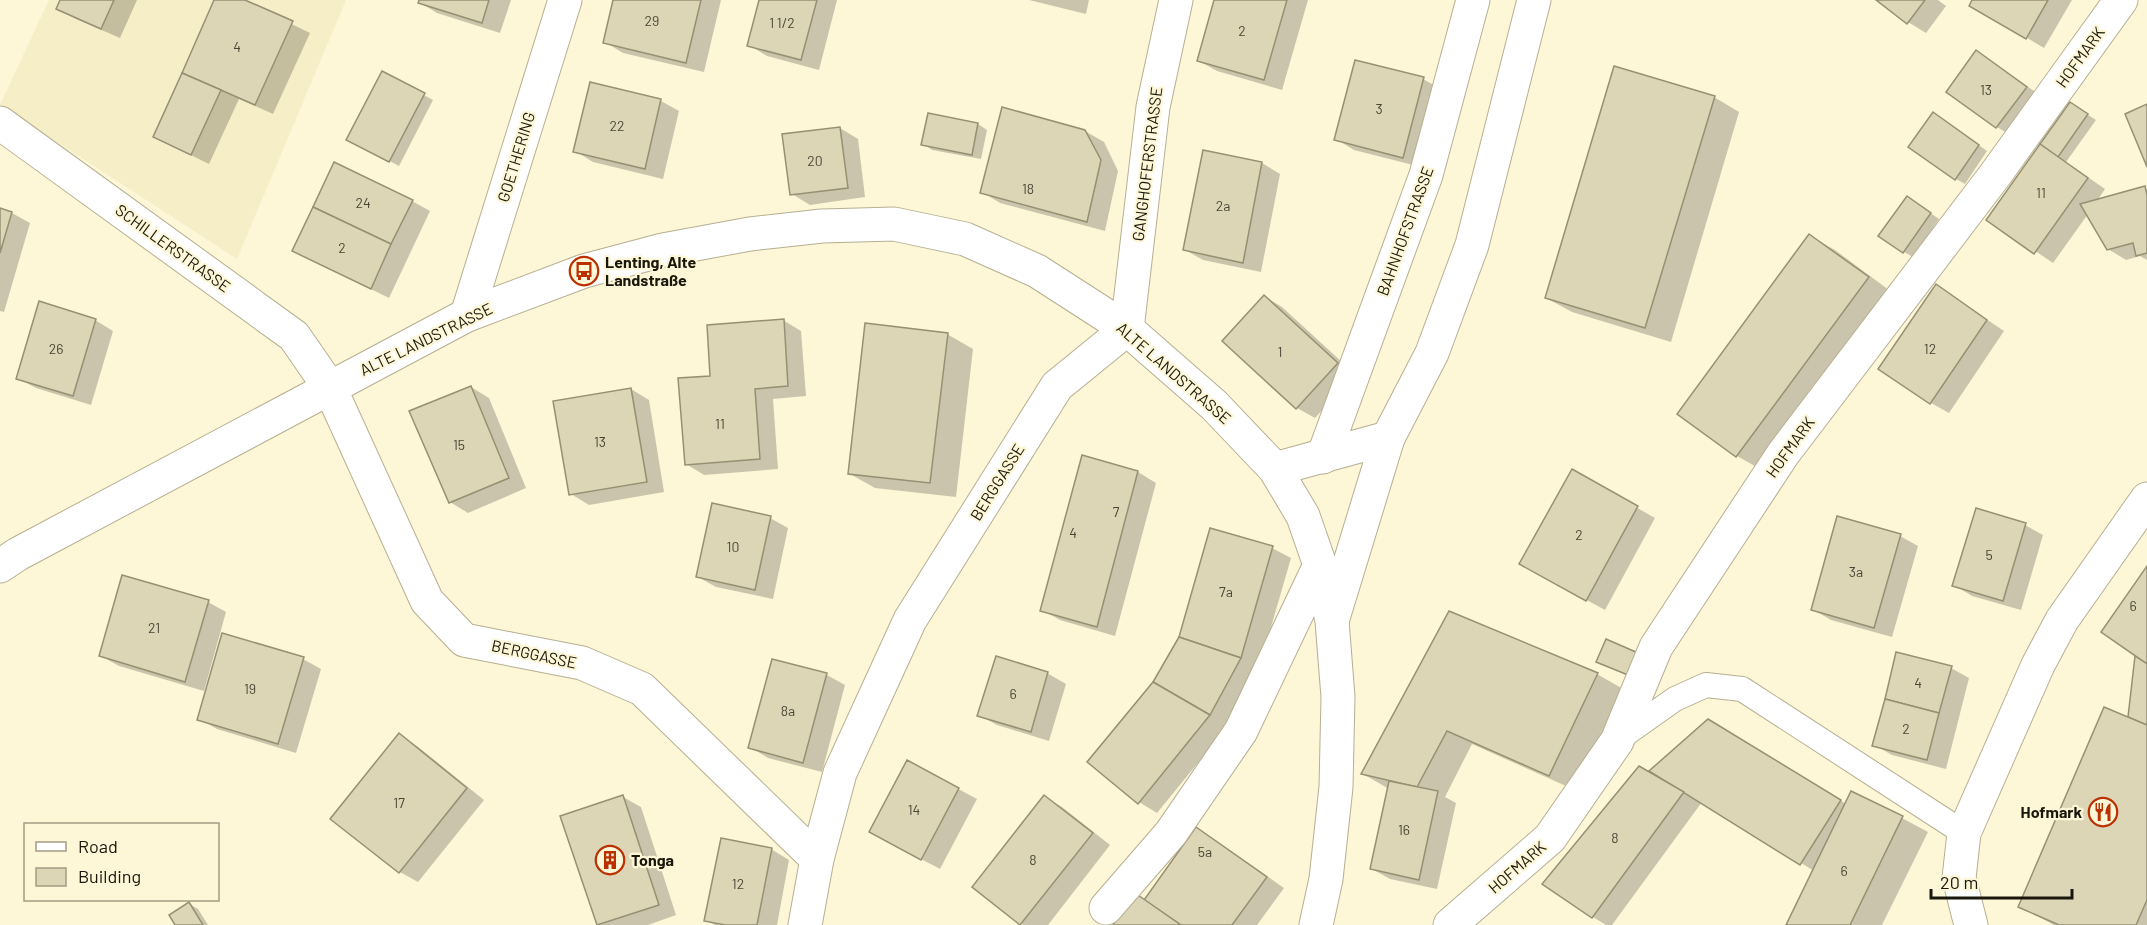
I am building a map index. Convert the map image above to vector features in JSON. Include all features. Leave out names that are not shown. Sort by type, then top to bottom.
[{"type":"street","name":"GOETHERING","points":[[467,315],[565,0]]},
{"type":"street","name":"GANGHOFERSTRASSE","points":[[1127,329],[1153,107],[1176,0]]},
{"type":"street","name":"BAHNHOFSTRASSE","points":[[1323,457],[1426,175],[1473,0]]},
{"type":"street","points":[[1332,621],[1388,438],[1432,353],[1472,245],[1534,0]]},
{"type":"street","name":"HOFMARK","points":[[1449,925],[1550,838],[1617,741],[1656,647],[1784,454],[1995,175],[2121,0]]},
{"type":"street","name":"SCHILLERSTRASSE","points":[[0,123],[294,336],[330,388]]},
{"type":"street","name":"ALTE LANDSTRASSE","points":[[0,566],[18,554],[467,315],[584,272],[663,250],[750,234],[822,226],[894,224],[965,239],[1037,271],[1127,329],[1214,405],[1275,470],[1303,516],[1320,565],[1332,621],[1338,697],[1336,788],[1326,879],[1316,925]]},
{"type":"street","name":"BERGGASSE","points":[[805,925],[817,859],[840,773],[910,620],[1057,386],[1127,329]]},
{"type":"street","name":"BERGGASSE","points":[[330,388],[427,601],[464,640],[582,663],[642,689],[817,859]]},
{"type":"street","points":[[1275,470],[1388,438]]},
{"type":"street","points":[[1971,925],[1959,878],[1964,833],[2038,664],[2062,620],[2147,499]]},
{"type":"street","points":[[1106,908],[1171,833],[1241,731],[1320,565]]},
{"type":"lane","points":[[1617,741],[1675,699],[1706,685],[1742,689],[1964,833]]},
{"type":"shaded area","points":[[49,0],[346,0],[237,259],[0,105]]},
{"type":"building","points":[[60,0],[114,0],[101,29],[56,9]]},
{"type":"building","points":[[214,0],[245,0],[293,21],[255,105],[182,73]]},
{"type":"building","points":[[419,0],[489,0],[482,23],[418,3]]},
{"type":"building","points":[[613,0],[701,0],[686,63],[603,43]]},
{"type":"building","points":[[759,0],[817,0],[801,60],[747,46]]},
{"type":"building","points":[[1214,0],[1287,0],[1264,80],[1197,61]]},
{"type":"building","points":[[1876,0],[1925,0],[1907,24]]},
{"type":"building","points":[[1972,0],[2048,0],[2026,39],[1969,6]]},
{"type":"building","points":[[1976,50],[2027,87],[1996,128],[1946,92]]},
{"type":"building","points":[[1355,60],[1424,77],[1403,158],[1334,140]]},
{"type":"building","points":[[1614,66],[1715,96],[1645,328],[1545,298]]},
{"type":"building","points":[[382,71],[425,93],[389,162],[346,140]]},
{"type":"building","points":[[182,73],[221,90],[191,155],[153,137]]},
{"type":"building","points":[[590,82],[661,99],[645,169],[573,152]]},
{"type":"building","points":[[2070,102],[2088,114],[2058,157],[2040,144]]},
{"type":"building","points":[[2147,104],[2147,167],[2125,114]]},
{"type":"building","points":[[1002,107],[1085,130],[1101,160],[1087,222],[980,193]]},
{"type":"building","points":[[1933,112],[1979,145],[1955,180],[1908,147]]},
{"type":"building","points":[[928,113],[978,123],[972,155],[921,145]]},
{"type":"building","points":[[840,127],[848,188],[790,195],[782,134]]},
{"type":"building","points":[[2040,144],[2088,178],[2034,254],[1986,220]]},
{"type":"building","points":[[1203,150],[1262,162],[1243,263],[1183,250]]},
{"type":"building","points":[[334,162],[413,200],[391,244],[313,207]]},
{"type":"building","points":[[2145,186],[2147,253],[2136,256],[2133,243],[2107,250],[2080,204]]},
{"type":"building","points":[[1907,196],[1931,213],[1903,253],[1878,236]]},
{"type":"building","points":[[313,207],[391,244],[371,289],[292,251]]},
{"type":"building","points":[[0,208],[12,212],[0,253]]},
{"type":"building","points":[[1809,234],[1869,277],[1736,457],[1677,414]]},
{"type":"building","points":[[1936,284],[1987,320],[1930,404],[1878,369]]},
{"type":"building","points":[[1264,295],[1338,363],[1296,409],[1222,341]]},
{"type":"building","points":[[39,301],[96,319],[73,396],[16,379]]},
{"type":"building","points":[[784,319],[788,386],[755,389],[760,459],[685,465],[678,378],[710,376],[707,325]]},
{"type":"building","points":[[865,323],[948,333],[930,483],[848,474]]},
{"type":"building","points":[[471,386],[509,478],[449,503],[409,411]]},
{"type":"building","points":[[631,388],[647,482],[569,495],[553,401]]},
{"type":"building","points":[[1082,455],[1138,471],[1097,627],[1040,611]]},
{"type":"building","points":[[1572,469],[1638,506],[1586,601],[1519,564]]},
{"type":"building","points":[[712,503],[771,516],[755,590],[696,577]]},
{"type":"building","points":[[1976,508],[2026,523],[2003,601],[1952,586]]},
{"type":"building","points":[[1837,516],[1901,534],[1874,628],[1811,610]]},
{"type":"building","points":[[1210,528],[1273,546],[1241,658],[1179,637]]},
{"type":"building","points":[[2147,566],[2147,664],[2101,632]]},
{"type":"building","points":[[122,575],[209,600],[185,682],[99,656]]},
{"type":"building","points":[[1449,611],[1598,673],[1549,776],[1447,731],[1417,787],[1361,774]]},
{"type":"building","points":[[222,633],[304,657],[278,744],[197,720]]},
{"type":"building","points":[[1179,637],[1241,658],[1210,715],[1153,682]]},
{"type":"building","points":[[1606,639],[1638,653],[1628,675],[1596,662]]},
{"type":"building","points":[[1896,652],[1952,666],[1939,713],[1885,699]]},
{"type":"building","points":[[996,656],[1048,672],[1031,732],[977,716]]},
{"type":"building","points":[[2135,656],[2147,664],[2147,725],[2128,717]]},
{"type":"building","points":[[772,659],[827,673],[803,763],[748,748]]},
{"type":"building","points":[[1153,682],[1210,715],[1138,804],[1087,762]]},
{"type":"building","points":[[1885,699],[1939,713],[1927,760],[1872,746]]},
{"type":"building","name":"Hofmark","points":[[2104,707],[2147,725],[2147,900],[2136,925],[2059,925],[2018,907]]},
{"type":"building","points":[[1708,719],[1841,800],[1800,865],[1649,771]]},
{"type":"building","points":[[399,733],[467,788],[399,873],[330,819]]},
{"type":"building","points":[[907,760],[959,788],[921,860],[869,832]]},
{"type":"building","points":[[1639,766],[1684,792],[1592,918],[1542,884]]},
{"type":"building","points":[[1389,781],[1438,791],[1419,880],[1370,869]]},
{"type":"building","points":[[1851,791],[1903,816],[1850,925],[1786,925]]},
{"type":"building","name":"Tonga","points":[[623,795],[659,905],[597,925],[560,816]]},
{"type":"building","points":[[1044,795],[1093,833],[1020,925],[972,887]]},
{"type":"building","points":[[1196,827],[1267,877],[1232,925],[1181,925],[1144,900]]},
{"type":"building","points":[[721,838],[772,848],[757,925],[725,925],[704,921]]},
{"type":"building","points":[[1135,893],[1181,925],[1113,925]]},
{"type":"building","points":[[189,902],[203,925],[175,925],[169,915]]},
{"type":"place","name":"Lenting, Alte Landstraße","points":[[584,271]]},
{"type":"place","name":"Hofmark","points":[[2103,812]]},
{"type":"place","name":"Tonga","points":[[610,860]]}]
